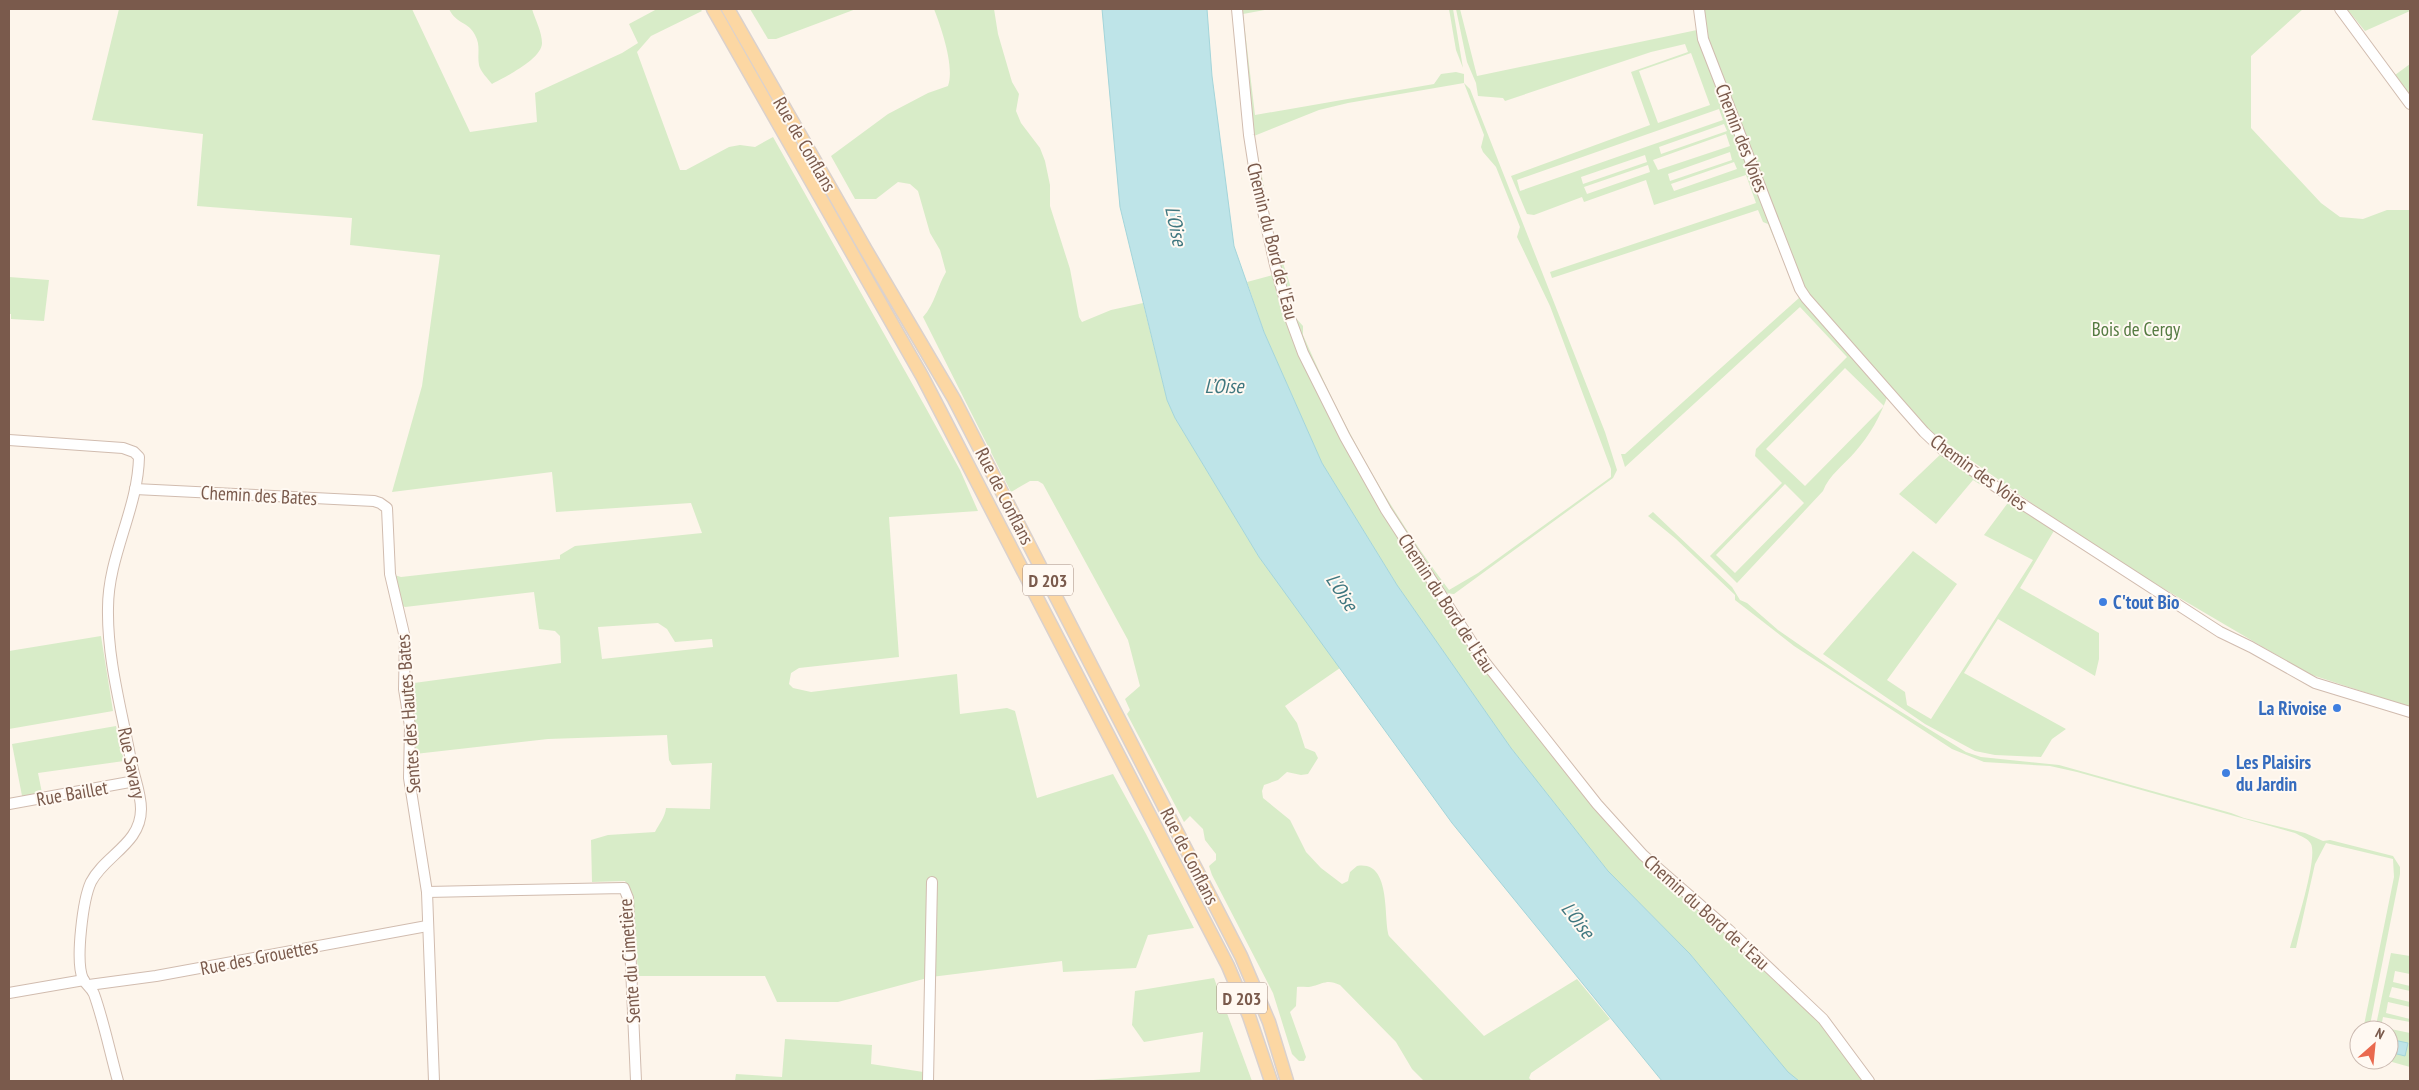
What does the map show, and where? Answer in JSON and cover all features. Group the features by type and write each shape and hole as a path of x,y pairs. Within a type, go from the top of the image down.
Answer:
{"main road":[{"name":"Rue de Conflans","path":"713,9 922,376 1039,600 1228,966 1250,1016 1270,1081"},
{"name":"Rue de Conflans","path":"728,9 866,250 938,371 1006,498 1241,956 1269,1022 1287,1081"}],"street":[{"name":"Chemin du Bord de l'Eau","path":"1236,9 1249,135 1255,171 1275,265 1289,315 1303,353 1345,437 1386,510 1484,661 1597,804 1642,855 1729,930 1823,1019 1869,1081"},
{"name":"Chemin des Voies","path":"1699,9 1703,39 1800,289 1924,432 1942,449 1999,489 2220,632 2315,683 2410,712"},
{"path":"2340,9 2410,104"},
{"name":"Rue Savary","path":"9,440 123,448 137,454 139,460 135,489 108,585 108,610 111,660 142,811 134,832 124,849 91,882 86,896 81,946 87,983 118,1081"},
{"name":"Chemin des Bates","path":"135,489 374,501 383,504"},
{"name":"Sentes des Hautes Bates","path":"383,504 387,511 391,580 405,638 404,689 410,726 409,778 427,892 434,1081"},
{"name":"Rue Baillet","path":"9,804 135,781"},
{"path":"928,1081 932,882"},
{"name":"Sente du Cimetière","path":"427,892 624,888 628,898 636,1081"},
{"name":"Rue des Grouettes","path":"9,993 156,976 427,926"}],"green space":[{"path":"119,9 412,9 470,132 537,122 535,93 622,53 638,43 629,24 657,9 700,9 702,11 651,36 637,52 680,170 686,170 729,147 740,145 755,147 773,137 960,470 978,511 889,517 899,657 799,668 791,673 789,684 793,688 811,692 957,674 960,714 1007,708 1015,711 1037,798 1113,774 1194,928 1148,935 1136,968 1063,972 1062,961 931,977 838,1002 777,1002 765,976 638,976 633,895 625,881 592,882 591,840 608,835 655,832 666,808 710,809 712,763 672,765 669,760 667,735 548,739 415,754 416,736 411,682 561,663 560,636 555,631 539,629 534,592 405,607 401,605 394,575 401,577 560,559 560,555 575,546 702,533 691,503 556,512 552,472 392,492 422,386 440,255 350,245 352,218 197,206 203,134 92,120","holes":["658,623 667,629 675,642 712,639 713,647 602,659 598,627"]},
{"path":"449,9 532,9 541,34 542,43 540,49 522,67 492,84 480,67 478,43 475,35 469,27 455,18"},
{"path":"750,9 856,9 776,39 768,39"},
{"path":"934,9 994,9 998,34 1012,82 1019,94 1016,111 1021,123 1040,148 1045,161 1050,185 1050,206 1070,269 1079,317 1082,322 1111,310 1143,303 1167,400 1175,418 1259,557 1340,668 1285,706 1297,723 1305,748 1315,752 1318,758 1308,774 1301,775 1287,772 1278,780 1264,785 1262,791 1263,798 1290,820 1306,852 1321,868 1342,884 1348,881 1350,872 1357,866 1368,867 1376,872 1384,892 1389,936 1484,1036 1577,979 1610,1019 1531,1073 1529,1078 1532,1081 1424,1081 1412,1069 1396,1042 1340,985 1332,982 1309,987 1297,987 1296,1006 1290,1012 1306,1057 1304,1061 1299,1061 1292,1054 1273,993 1212,875 1209,866 1216,860 1216,854 1205,840 1203,829 1190,816 1184,822 1127,714 1130,710 1125,699 1140,686 1128,640 1043,484 1038,481 1030,481 1011,492 923,317 930,307 946,272 940,250 930,233 918,191 910,184 898,182 876,199 855,199 831,156 888,114 928,93 948,86 950,68 943,36"},
{"path":"1240,9 1270,9 1243,14 1255,115 1434,84 1441,74 1456,72 1464,74 1464,83 1470,89 1605,432 1617,470 1613,478 1454,594 1444,593 1352,447 1294,323 1255,161","holes":["1464,83 1484,135 1481,147 1496,167 1520,227 1517,237 1550,306 1611,469 1611,477 1478,573 1449,590 1407,530 1368,467 1318,369 1303,335 1303,326 1295,317 1289,299 1294,297 1273,232 1254,136 1319,110 1348,103"]},
{"path":"1449,9 1453,9 1463,68 1456,50"},
{"name":"Bois de Cergy","path":"1456,9 1460,9 1477,76 1697,30 1698,9 2303,9 2251,56 2251,128 2321,203 2340,217 2363,219 2387,210 2410,210 2410,707 2309,674 2098,550 1931,432 1800,295 1888,395 1884,406 1845,368 1766,449 1805,486 1883,407 1865,439 1833,475 1823,491 1737,583 1710,556 1782,483 1755,456 1756,449 1847,357 1800,307 1625,467 1621,454 1625,454 1799,298 1768,224 1763,222 1758,210 1552,278 1550,272 1756,203 1746,175 1654,205 1646,180 1584,202 1582,197 1534,215 1527,214 1511,176 1650,125 1631,72 1688,52 1685,44 1651,52 1505,101 1503,98 1478,96 1476,83 1467,62","holes":["1691,53 1710,105 1658,123 1639,71","1719,109 1723,120 1520,191 1517,180","1724,124 1727,131 1661,154 1659,147","1726,134 1730,146 1658,170 1653,160","1730,152 1732,160 1670,181 1668,174","1645,155 1647,162 1583,184 1581,177","1734,162 1737,169 1674,191 1671,184","1648,165 1650,172 1587,194 1584,187","1785,484 1804,503 1735,573 1716,555"]},
{"path":"2347,9 2410,9 2410,11 2365,31"},
{"path":"2410,64 2410,97 2395,75"},
{"path":"1273,275 1299,349 1439,601 1480,665 1499,684 1594,804 1821,1020 1867,1081 1799,1081 1788,1073 1690,954 1608,871 1511,748 1397,585 1322,463 1264,332 1247,282"},
{"path":"9,277 49,280 44,321 11,319 11,314 9,314"},
{"path":"1943,452 1980,479 1981,485 1973,480 1936,524 1899,494"},
{"path":"2010,500 2055,529 2020,588 2099,633 2099,659 2095,676 1998,619 1964,673 2066,729 2052,739 2041,757 1995,755 1975,751 1925,724 1823,654 1913,551 1957,584 1887,680 1905,692 1907,705 1931,719 2033,560 1984,535"},
{"path":"1653,512 1732,587 1740,600 1747,603 1778,630 1856,684 1966,752 1981,757 2059,765 2244,818 2305,833 2323,841 2330,840 2393,856 2400,867 2400,874 2371,1020 2365,1020 2394,877 2393,859 2326,843 2315,864 2296,948 2290,948 2309,878 2312,852 2311,844 2306,839 2295,833 2077,772 2050,766 1984,762 1952,749 1794,646 1735,600 1735,595 1676,539 1648,516"},
{"path":"101,636 113,711 9,729 9,651"},
{"path":"116,726 124,761 38,773 43,798 23,801 12,744"},
{"path":"2391,953 2410,956 2410,974 2395,971 2393,982 2410,986 2410,991 2392,987 2389,997 2410,1002 2410,1007 2388,1002 2386,1013 2410,1019 2410,1022 2383,1017 2382,1020 2377,1020"},
{"path":"1214,978 1252,1081 1080,1081 1200,1072 1203,1032 1144,1042 1132,1025 1135,991"},
{"path":"2399,1031 2410,1033 2410,1067 2399,1064"},
{"path":"785,1039 872,1045 871,1064 930,1073 928,1081 735,1081 736,1074 782,1077"}],"water":[{"name":"L’Oise","path":"1102,9 1207,9 1212,76 1234,246 1264,332 1322,463 1397,585 1511,748 1608,871 1690,954 1788,1072 1799,1081 1662,1081 1452,823 1259,557 1175,418 1167,400 1120,207"},
{"path":"2399,1041 2408,1043 2405,1056 2399,1054"}],"place":[{"name":"C'tout Bio","path":"2103,602"},
{"name":"La Rivoise","path":"2337,708"},
{"name":"Les Plaisirs du Jardin","path":"2226,773"}],"water label":[{"name":"L'Oise","path":"1176,226"},
{"name":"L'Oise","path":"1342,592"},
{"name":"L'Oise","path":"1578,920"}]}
